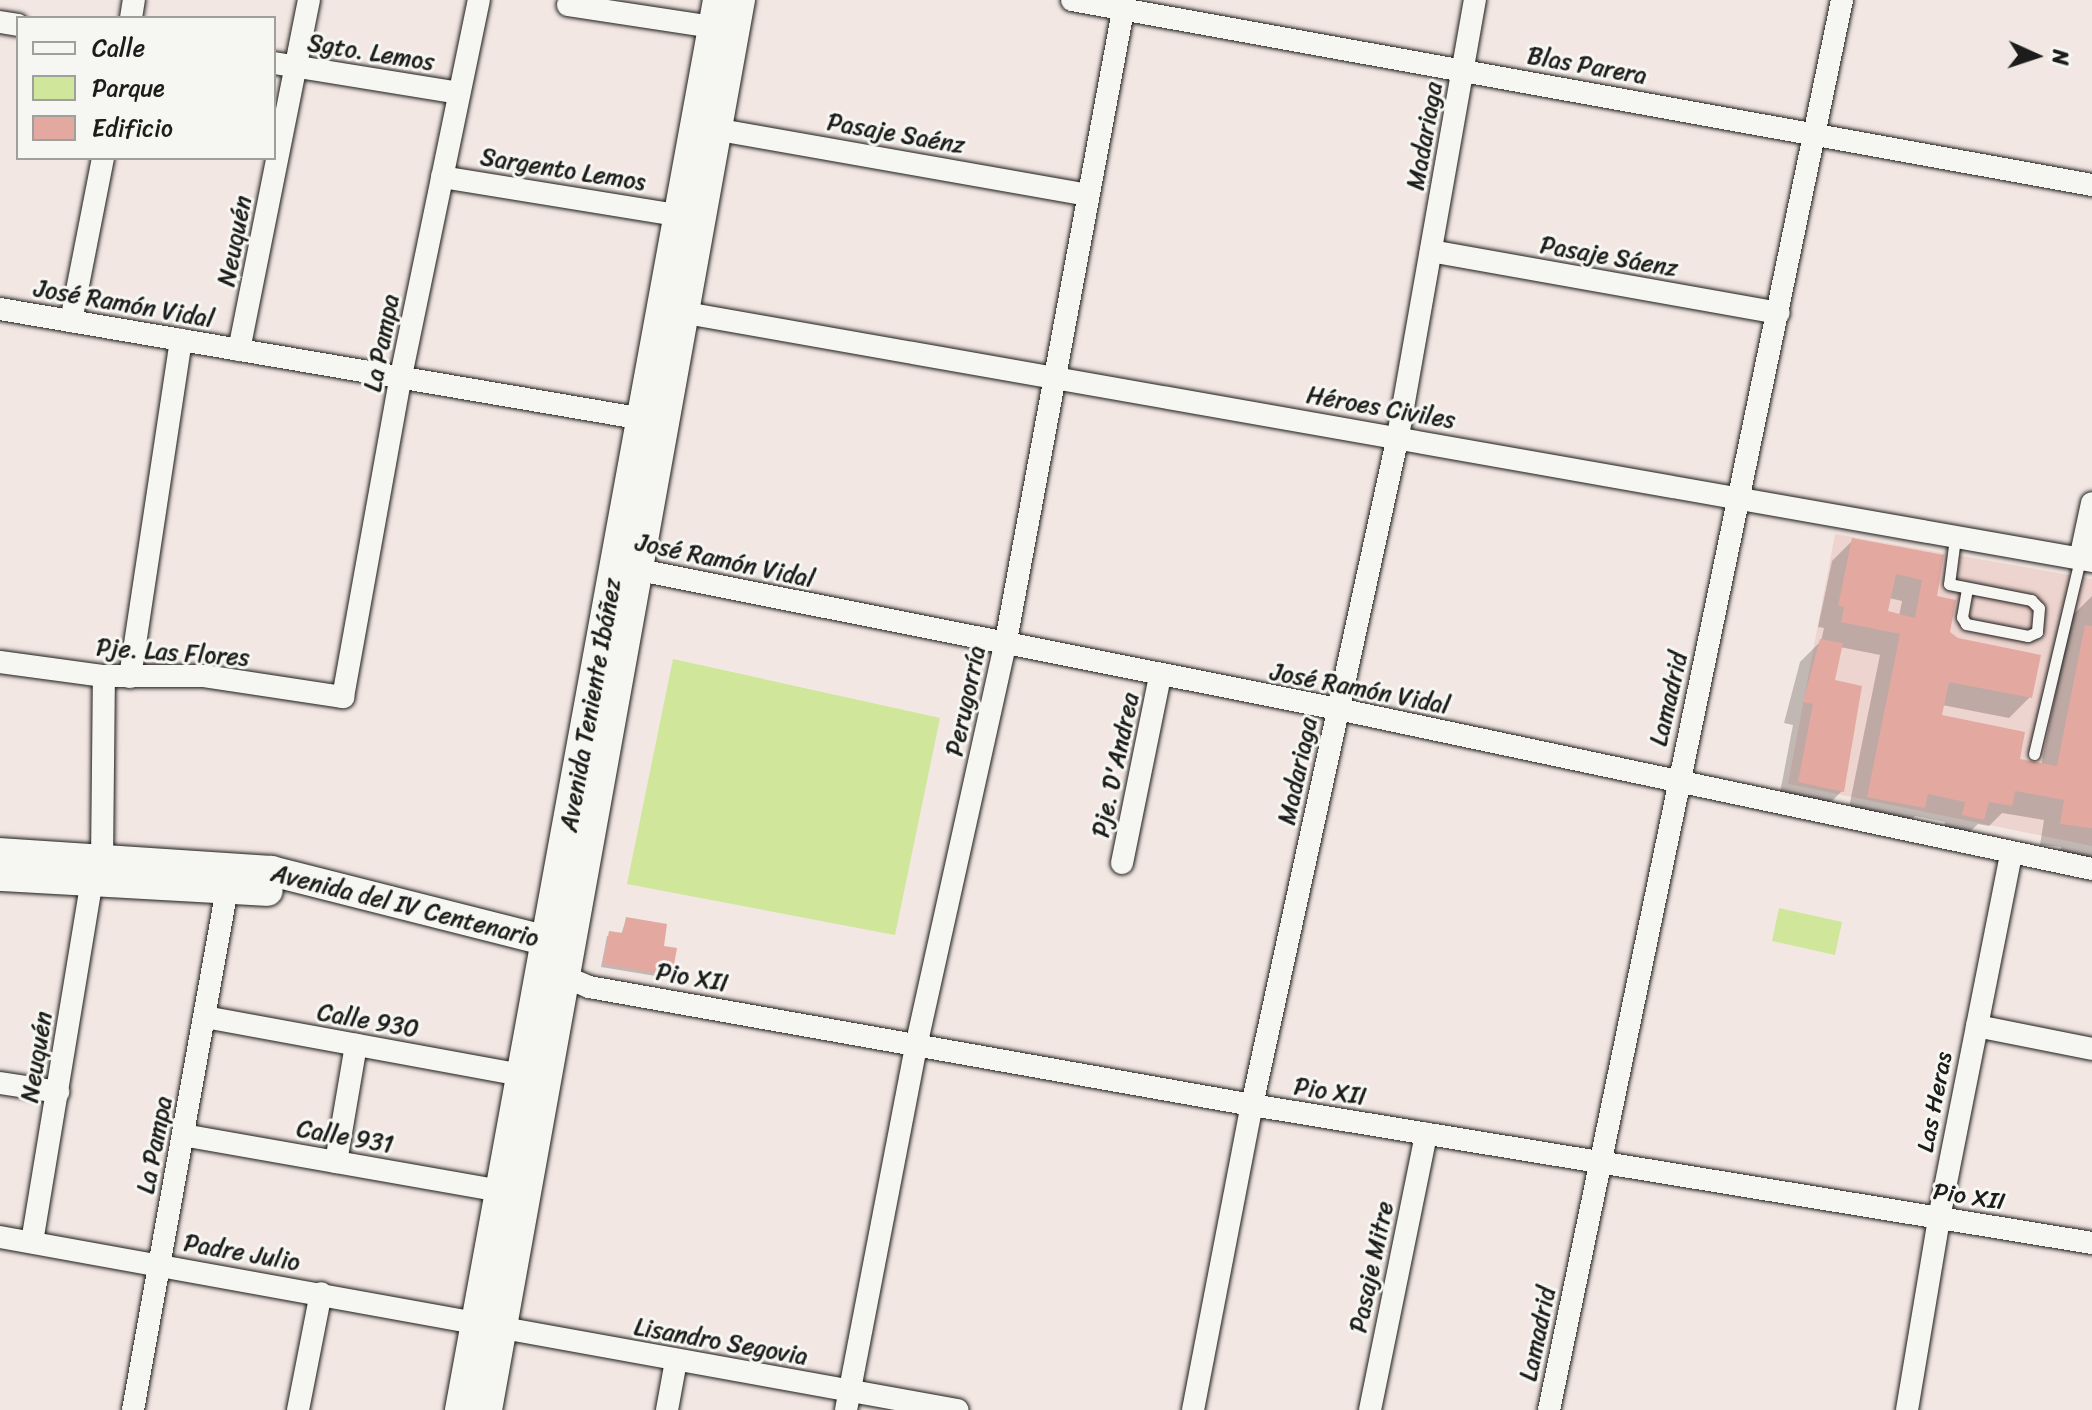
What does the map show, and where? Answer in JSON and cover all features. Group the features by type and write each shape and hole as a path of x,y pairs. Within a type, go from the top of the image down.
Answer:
{"main road":[{"name":"Avenida Teniente Ibáñez","path":"671,310 677,215 706,128 740,0"},
{"name":"Avenida Teniente Ibáñez","path":"460,1410 488,1324 628,568 671,310 706,128 715,13"},
{"name":"Avenida del IV Centenario","path":"0,853 97,870 300,897 556,956"},
{"name":"Avenida del IV Centenario","path":"0,876 97,870 271,871 556,956"},
{"name":"Avenida Teniente Ibáñez","path":"487,1410 488,1324 499,1191 521,1075 556,956"}],"street":[{"name":"Neuquén","path":"276,121 285,65 309,0"},
{"name":"La Pampa","path":"343,697 401,376 479,0"},
{"name":"Blas Parera","path":"1072,0 1124,5 1463,71 1814,132 2092,185"},
{"name":"Madariaga","path":"1193,1410 1252,1105 1398,436 1475,0"},
{"name":"Lamadrid","path":"1549,1410 1677,781 1779,313 1842,0"},
{"path":"568,5 715,13"},
{"name":"Perugorría","path":"847,1401 917,1042 1005,646 1124,5"},
{"name":"Sgto. Lemos","path":"285,65 459,93"},
{"name":"Pasaje Saénz","path":"706,128 1088,195"},
{"path":"71,321 103,160"},
{"name":"Neuquén","path":"239,350 270,160"},
{"name":"Sargento Lemos","path":"442,177 677,215"},
{"name":"Pasaje Sáenz","path":"1431,251 1779,313"},
{"name":"José Ramón Vidal","path":"0,309 653,420"},
{"name":"Héroes Civiles","path":"671,310 1055,379 1398,436 1739,502 2086,560"},
{"path":"130,677 181,340"},
{"path":"2086,560 2092,503"},
{"name":"José Ramón Vidal","path":"628,568 1160,677 1338,709 2092,869"},
{"name":"Pje. Las Flores","path":"0,662 104,676 204,676 343,697"},
{"name":"Neuquén","path":"32,1242 97,870 104,676"},
{"name":"Pje. D'Andrea","path":"1122,863 1160,677"},
{"name":"Las Heras","path":"1907,1410 1939,1218 2011,853"},
{"name":"La Pampa","path":"133,1410 227,889"},
{"name":"Pio XII","path":"556,956 589,987 917,1042 1252,1105 2092,1243"},
{"name":"Calle 930","path":"205,1017 521,1075"},
{"path":"1977,1026 2092,1049"},
{"path":"336,1162 356,1045"},
{"path":"0,1083 58,1092"},
{"name":"Pasaje Mitre","path":"1370,1410 1426,1134"},
{"name":"Calle 931","path":"183,1135 499,1191"},
{"name":"Padre Julio","path":"1,1242 32,1242 488,1324"},
{"path":"298,1410 321,1293"},
{"name":"Lisandro Segovia","path":"488,1324 676,1361 847,1401 957,1410"},
{"path":"667,1410 676,1361"}],"lane":[{"path":"1955,538 1947,579 1967,590 2031,600 2039,608 2037,632 2028,636 1966,624 1962,617 1967,590"},
{"path":"2034,754 2062,626 2086,560"},
{"path":"2040,622 2062,626"}],"shaded area":[{"path":"1835,534 2092,579 2092,846 1788,784"}],"green space":[{"path":"673,659 940,718 895,935 627,884"},
{"path":"1779,908 1842,922 1835,955 1772,941"}],"building":[{"path":"1852,538 1944,555 1937,596 1956,600 1950,632 1958,638 2041,655 2032,698 1949,682 1942,715 2025,732 2020,759 2057,766 2085,625 2092,626 2092,828 2060,824 2064,800 2015,791 2012,806 1989,802 1984,820 1962,815 1965,802 1928,794 1925,808 1867,797 1900,634 1841,622 1844,607 1838,606","holes":["1896,574 1922,580 1915,618 1888,611"]},
{"path":"1820,639 1843,643 1835,680 1862,686 1844,792 1798,782 1813,704 1803,702"},
{"path":"626,917 667,924 664,946 677,948 672,976 603,964 609,931 623,933"}]}
